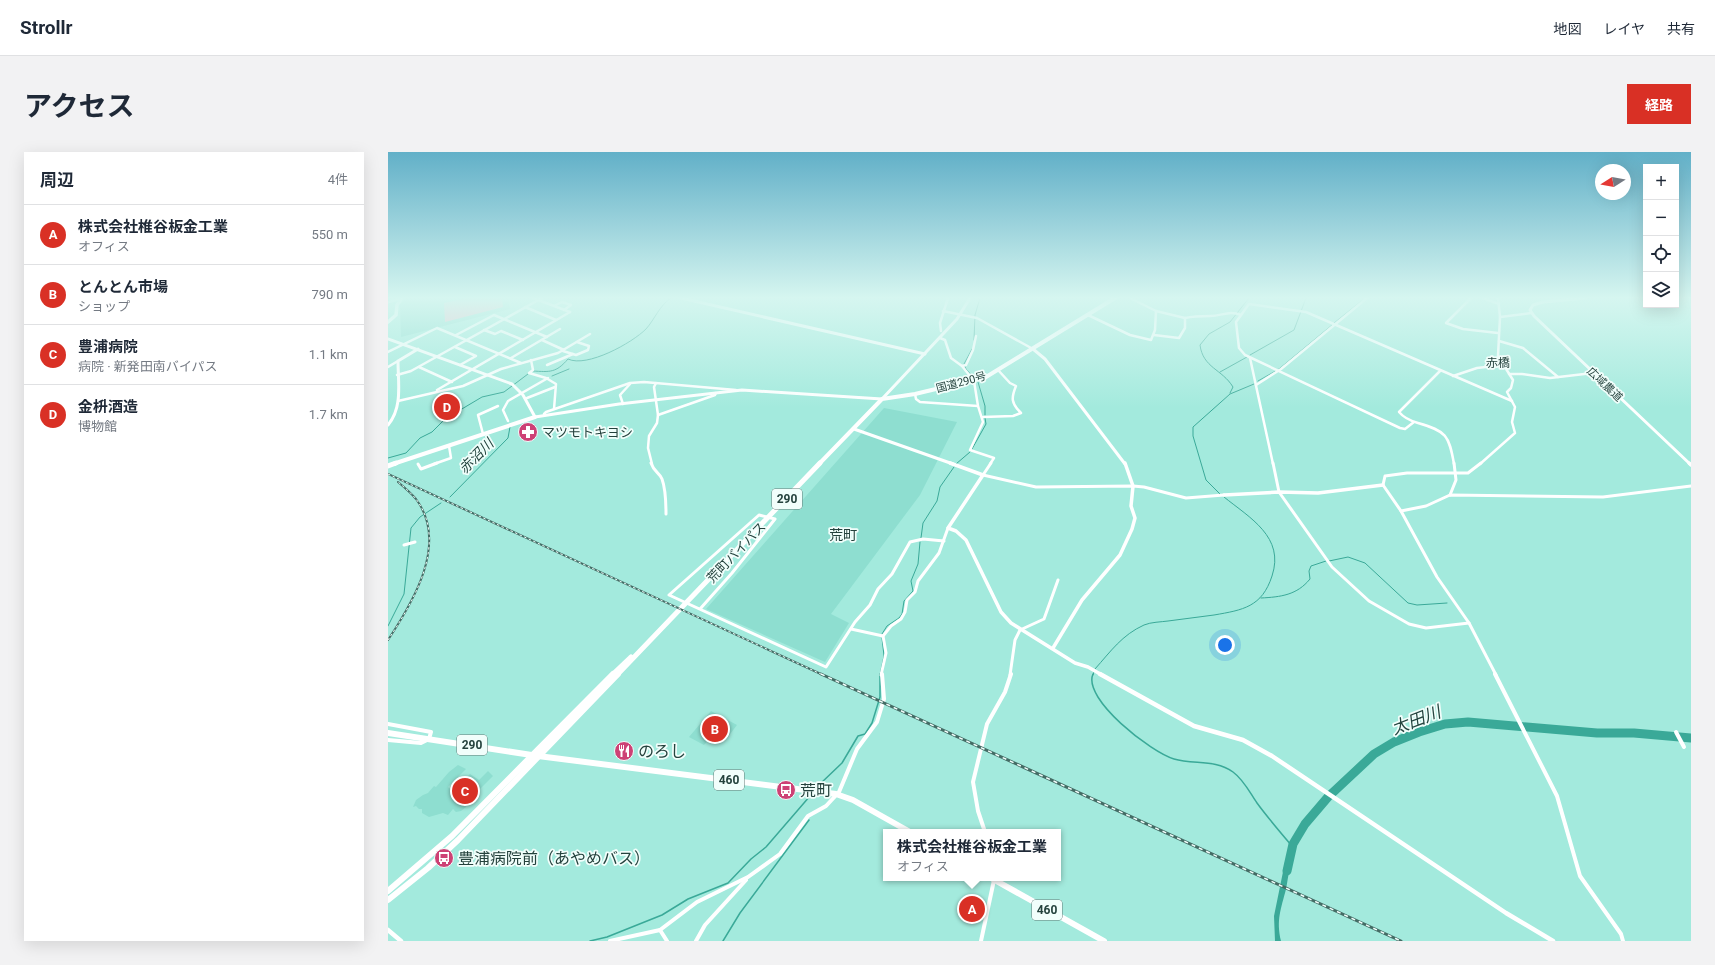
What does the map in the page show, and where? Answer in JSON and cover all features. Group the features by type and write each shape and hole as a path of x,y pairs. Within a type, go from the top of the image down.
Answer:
{"highway":[{"name":"国道290号","path":"882,399 915,394 986,377 1056,335"},
{"name":"荒町バイパス","path":"535,756 691,599 882,399"},
{"path":"388,466 534,417"},
{"name":"290","path":"388,733 535,756"},
{"path":"388,891 441,848 535,756"},
{"path":"388,900 444,854 535,756"},
{"name":"460","path":"535,756 836,794 853,800 905,829"},
{"name":"460","path":"997,881 1104,941"}],"street":[{"path":"388,352 420,335"},
{"path":"456,335 521,363"},
{"path":"397,375 419,367 476,335"},
{"path":"510,335 523,340"},
{"path":"434,392 532,335"},
{"path":"543,335 547,337"},
{"path":"511,358 551,335"},
{"path":"398,400 463,386 487,375 564,350 589,335"},
{"path":"842,335 925,354"},
{"path":"544,414 554,409 630,383 656,383 882,399 943,335"},
{"path":"1007,335 1033,349 1045,359 1126,465 1132,486 1131,506 1134,518 1132,529 1120,555 1082,600 1053,648"},
{"path":"1130,335 1151,340 1154,335 1179,338 1181,335"},
{"path":"1237,335 1238,348 1250,358 1279,370 1400,428 1405,429 1414,422"},
{"path":"1256,385 1279,370 1323,335"},
{"path":"1358,335 1512,401"},
{"path":"1498,335 1498,356 1514,380 1511,388 1507,392 1515,407 1512,422 1515,433 1472,471 1462,474 1436,472 1385,476 1383,485 1401,511 1437,577 1469,623 1557,796 1580,876 1621,934 1623,941"},
{"name":"広域農道","path":"1554,335 1691,465"},
{"path":"962,366 966,365 973,350 976,336"},
{"path":"610,941 660,930 697,902 748,877 780,854 808,816 826,806 836,794 840,792 857,749 877,722 883,702 881,676 886,653 884,636 890,626 901,619 905,612 906,600 915,592 918,581 939,553 948,528 994,458 970,450 983,422 983,417 978,406 974,381 962,366 953,360 945,340 940,338"},
{"path":"388,339 514,385 527,398 534,417 544,414 740,390"},
{"path":"542,340 576,355 589,348 589,346 577,342"},
{"path":"1499,341 1523,348 1558,377"},
{"path":"455,347 476,356 460,365"},
{"path":"388,367 418,349"},
{"path":"547,365 559,362 573,354"},
{"path":"1250,358 1279,492 1332,567 1369,601 1409,624 1426,628 1469,623"},
{"path":"531,360 533,370 530,373 548,378 556,384 554,409"},
{"path":"388,425 396,416 398,400 398,361"},
{"path":"1453,376 1484,366 1503,365"},
{"path":"419,367 452,382"},
{"path":"983,417 1013,416 1020,413 1015,407 1012,396 1016,386 1010,383 998,370"},
{"path":"1401,511 1426,507 1440,501 1450,495 1454,488 1456,477 1447,440 1443,432 1414,422 1400,415 1399,412 1440,370"},
{"path":"1509,374 1522,374 1550,378 1593,373"},
{"path":"508,421 503,410 508,401 548,378"},
{"path":"623,404 620,395 630,383"},
{"path":"656,383 654,387 658,415 657,423 649,436 648,448 653,470 661,477 665,490 666,514"},
{"path":"527,398 555,386"},
{"path":"658,415 715,396 716,393"},
{"path":"915,394 916,399 920,402 978,406"},
{"path":"483,434 478,415 498,406"},
{"path":"854,429 982,475 1036,487 1132,486 1150,488 1186,498 1279,492 1318,493 1383,485"},
{"path":"418,464 420,469 451,458 449,446"},
{"path":"1450,495 1603,498 1691,486"},
{"path":"700,609 732,573 775,519 759,515 669,595 826,667 851,629 870,605 878,588 892,574 910,542 923,539 944,541"},
{"path":"948,528 956,531 966,540 1001,612 1010,623 1020,630 1053,648 1075,663 1088,667 1194,726 1249,742 1506,913 1553,941"},
{"path":"404,545 415,542"},
{"path":"984,829 975,796 973,782 976,764 987,724 1005,692 1010,678 1015,640 1020,630 1044,619 1058,580"},
{"path":"851,629 884,636"},
{"path":"388,724 431,732 429,739 421,744 388,740"},
{"path":"1676,732 1684,747"},
{"path":"696,941 705,925 748,877"},
{"path":"981,941 993,881"},
{"path":"388,930 401,941"},
{"path":"660,930 667,941"}],"shaded area":[{"path":"884,408 957,422 920,495 831,614 849,623 825,662 706,609"},
{"path":"711,711 737,725 727,738 715,733 704,745 689,737"},
{"path":"458,765 466,769 448,787 453,791 470,774 479,780 488,771 493,776 467,802 466,807 461,811 456,812 453,809 448,815 443,813 429,817 422,813 422,809 419,809 416,806 413,807 416,800 428,793 434,786 436,787 449,772"},
{"path":"1285,862 1292,864 1279,921 1281,941 1275,941 1274,916"}],"waterway":[{"path":"533,371 552,371 560,367 568,359 576,361 586,360 609,353 639,335"},
{"path":"974,335 974,340"},
{"path":"1208,335 1200,345 1202,353 1209,364 1229,381 1233,387 1230,393"},
{"path":"1250,355 1286,335"},
{"path":"1258,381 1279,369 1320,335"},
{"path":"972,349 964,364 966,369 975,379"},
{"path":"1220,372 1247,357"},
{"name":"赤沼川","path":"552,376 569,369"},
{"path":"388,458 406,453 420,438 432,432 445,419 482,397 504,392 528,374"},
{"path":"978,382 985,406 985,415"},
{"path":"1220,494 1206,480 1193,436 1193,427 1230,394 1254,384"},
{"path":"972,449 986,424 985,418"},
{"name":"赤沼川","path":"450,497 508,438 510,427"},
{"path":"956,464 970,452"},
{"path":"921,538 923,523 937,501 940,487 954,467"},
{"path":"1095,669 1123,639 1144,625 1214,615 1242,609 1257,601 1263,594 1272,576 1275,562 1274,550 1263,530 1224,497"},
{"name":"赤沼川","path":"388,626 404,594 411,528 420,517 441,503"},
{"path":"882,634 887,626 899,618 902,614 904,601 913,591 911,581 918,564 920,542"},
{"path":"1329,561 1348,557 1365,563 1408,603 1417,605 1447,603"},
{"path":"1261,598 1282,596 1300,589 1310,579 1309,571 1311,566 1326,561"},
{"path":"880,675 884,656 882,638"},
{"path":"1093,674 1092,685 1098,697 1121,724 1164,755 1182,761 1219,765 1233,772 1244,783 1261,809 1292,846"},
{"path":"820,784 842,763 858,736 865,734 872,723 880,697 880,675"},
{"name":"太田川","path":"1287,871 1293,844 1305,824 1328,797 1374,754 1394,742 1419,732 1445,724 1468,722 1597,733 1634,733 1691,738"},
{"path":"590,941 607,937 662,915 688,899 728,883 751,859 766,847 810,796"},
{"path":"723,941 740,913 809,820"}],"railway":[{"path":"388,474 823,675"},
{"path":"388,640 408,608 417,590 424,572 428,553 429,534 425,516 416,499 398,482"},
{"path":"821,674 1401,941"}],"place":[{"name":"金枡酒造","path":"447,407"},
{"name":"マツモトキヨシ","path":"528,432"},
{"name":"とんとん市場","path":"715,729"},
{"name":"のろし","path":"624,751"},
{"name":"荒町","path":"786,790"},
{"name":"豊浦病院","path":"465,791"},
{"name":"豊浦病院前（あやめバス）","path":"444,858"},
{"name":"株式会社椎谷板金工業","path":"972,909"}],"district":[{"name":"赤橋","path":"1498,363"},
{"name":"荒町","path":"843,535"}]}
